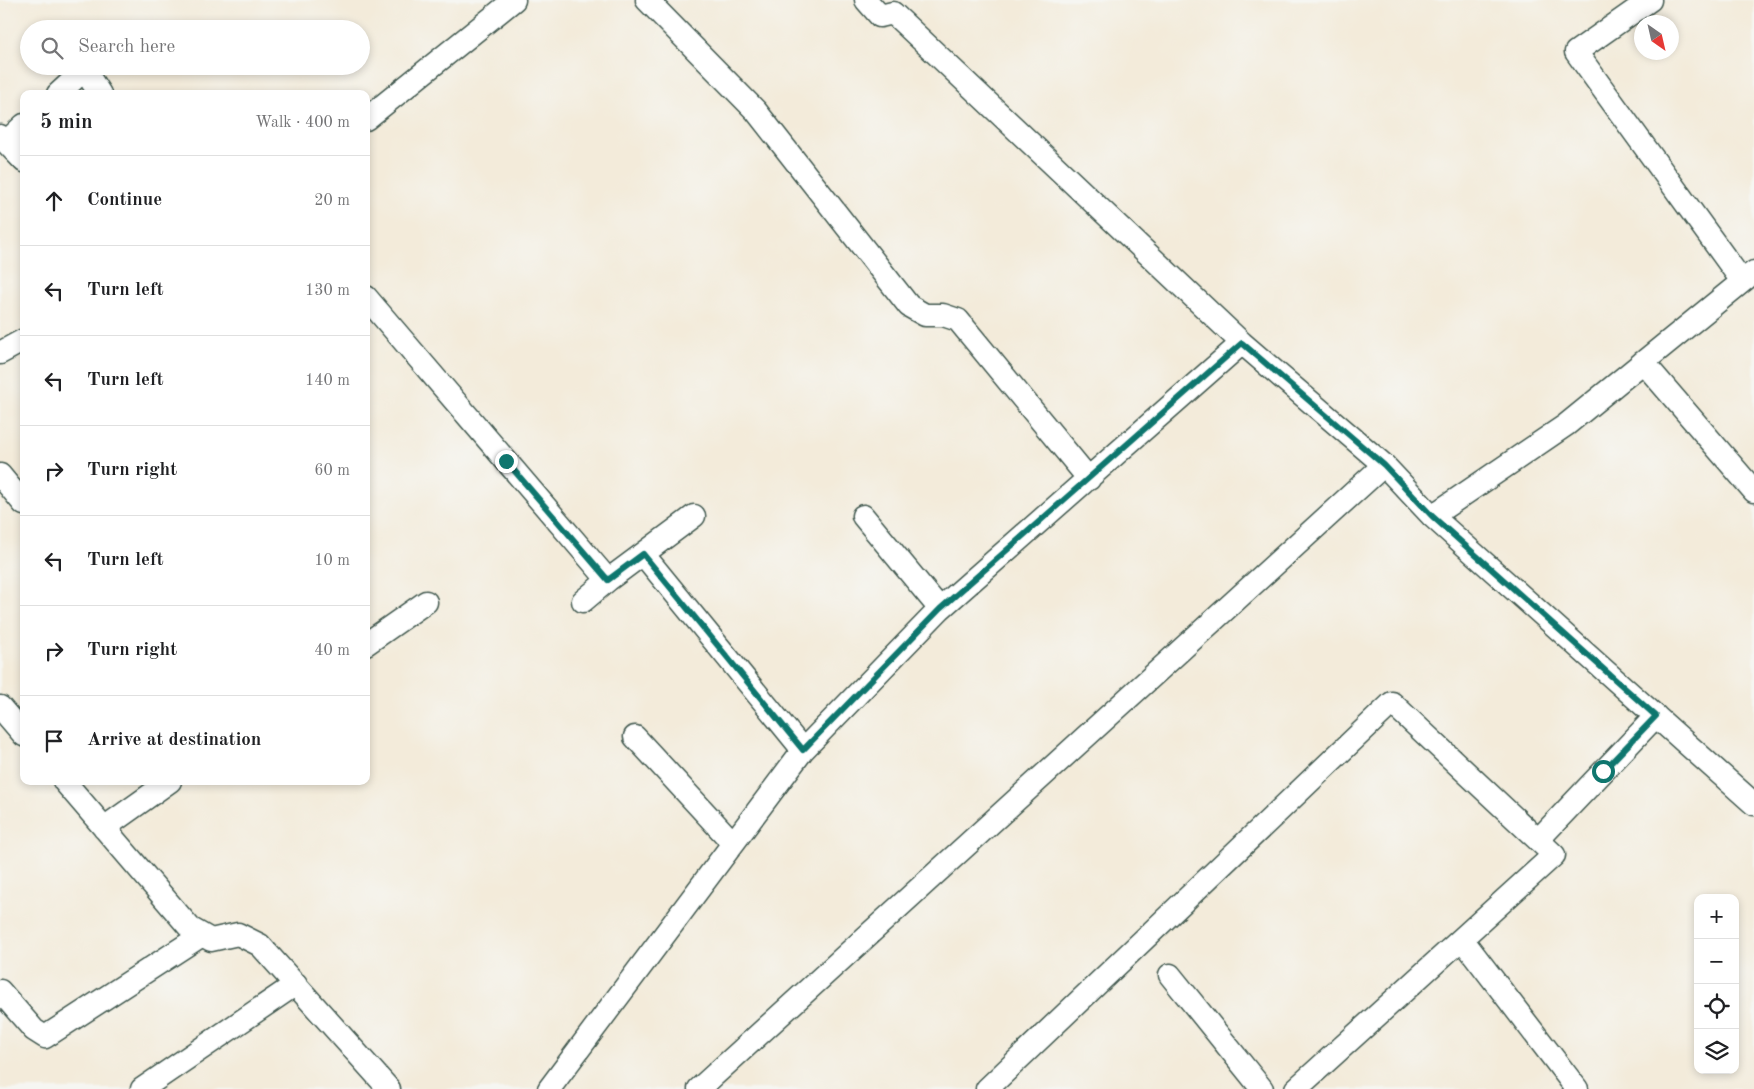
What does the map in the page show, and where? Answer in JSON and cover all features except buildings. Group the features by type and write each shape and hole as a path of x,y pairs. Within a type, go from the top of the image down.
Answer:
{"street":[{"path":"370,115 514,0"},
{"path":"646,0 756,111 909,306 925,315 943,315 958,320 1089,479"},
{"path":"1432,516 1566,425 1748,276 1576,52 1650,0"},
{"path":"880,5 892,13 1242,343 1384,465 1432,516 1754,804"},
{"path":"62,90 76,75"},
{"path":"88,75 97,90"},
{"path":"20,128 3,139 20,157"},
{"path":"370,302 608,580"},
{"path":"549,1089 803,750 940,609 1242,343"},
{"path":"1643,362 1754,491"},
{"path":"699,1089 1384,465"},
{"path":"0,475 20,499"},
{"path":"583,601 694,516"},
{"path":"863,516 940,609"},
{"path":"643,554 803,750"},
{"path":"370,641 426,602"},
{"path":"987,1089 1392,703 1554,855 1296,1089"},
{"path":"0,707 20,730"},
{"path":"1538,840 1656,716"},
{"path":"634,738 733,843"},
{"path":"67,785 190,928 211,940 238,934 260,945 389,1089"},
{"path":"104,828 164,785"},
{"path":"0,990 34,1030 45,1037 202,934"},
{"path":"1462,939 1577,1089"},
{"path":"1170,976 1262,1089"},
{"path":"142,1089 296,984"}],"route":[{"path":"506,461 608,580 643,554 803,750 940,609 1242,343 1384,465 1432,516 1656,716 1603,771"}]}
